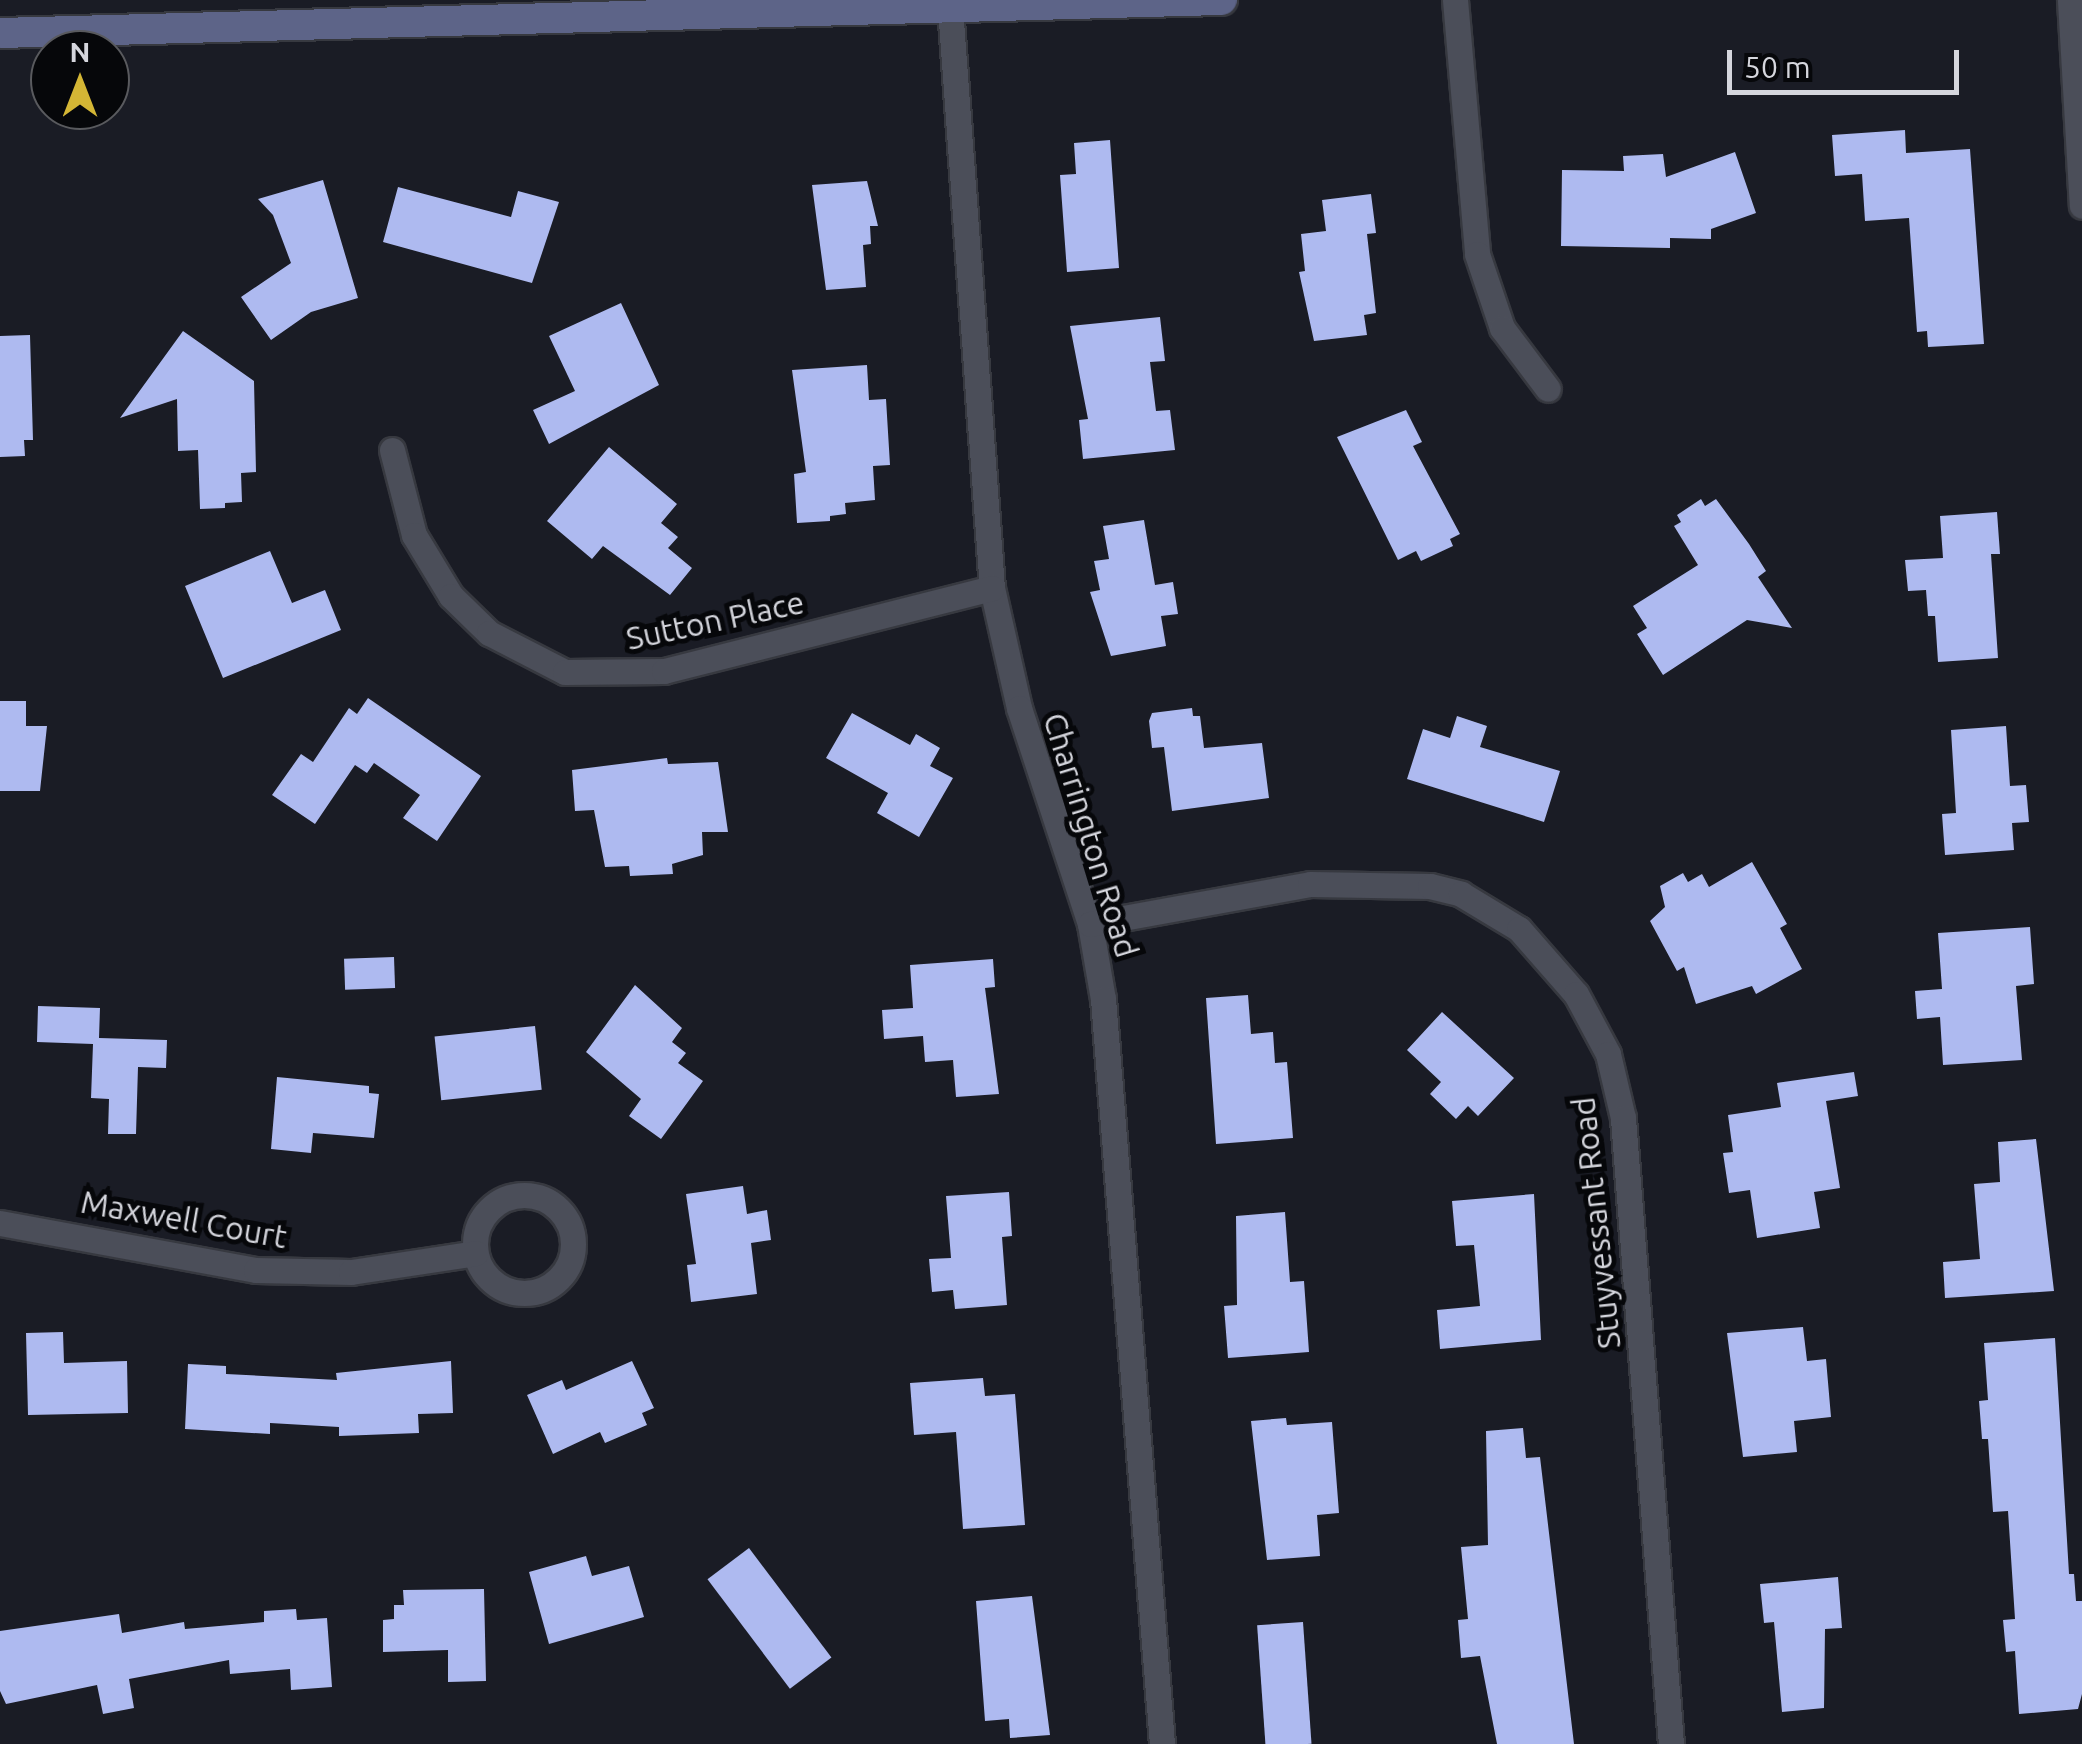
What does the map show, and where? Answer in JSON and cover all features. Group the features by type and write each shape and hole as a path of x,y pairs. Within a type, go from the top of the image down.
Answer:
{"street":[{"path":"0,33 784,5 950,7 1222,0"},
{"path":"1455,0 1480,267 1502,328 1548,389"},
{"path":"2070,0 2082,206"},
{"name":"Charrington Road","path":"950,7 992,588 1019,708 1090,924 1103,1000 1162,1744"},
{"name":"Sutton Place","path":"392,450 414,535 451,596 489,633 565,672 664,670 992,588"},
{"name":"Stuyvessant Road","path":"1090,924 1310,884 1359,880 1430,886 1462,894 1519,929 1576,994 1608,1054 1623,1118 1671,1744"},
{"name":"Maxwell Court","path":"0,1223 256,1270 351,1272 476,1252"}],"building":[{"path":"1905,130 1906,153 1970,149 1984,344 1928,347 1927,331 1917,332 1909,218 1865,221 1862,174 1835,176 1832,135"},
{"path":"1110,140 1119,268 1067,272 1060,175 1076,174 1074,143"},
{"path":"1735,152 1756,213 1711,229 1711,239 1670,238 1670,248 1561,246 1562,170 1624,171 1623,156 1663,154 1666,177"},
{"path":"323,180 358,298 311,312 271,340 241,297 291,263 273,215 258,199"},
{"path":"867,181 878,226 870,226 871,244 863,245 866,287 826,290 812,185"},
{"path":"398,187 511,217 518,191 559,202 532,283 383,242"},
{"path":"1371,194 1376,233 1367,234 1376,313 1364,315 1367,335 1314,341 1299,272 1305,271 1301,234 1326,231 1322,200"},
{"path":"621,303 659,385 549,444 533,410 575,391 549,336"},
{"path":"1160,317 1165,361 1150,362 1156,411 1170,410 1175,450 1083,459 1079,420 1088,419 1070,326"},
{"path":"183,331 254,381 256,472 241,473 242,502 225,503 225,508 200,509 198,450 178,451 177,399 120,418"},
{"path":"30,335 33,440 24,440 25,456 0,457 0,336"},
{"path":"867,365 869,400 886,399 890,465 873,466 875,500 845,503 846,514 830,516 830,521 797,523 794,474 806,472 792,370"},
{"path":"1406,410 1422,442 1413,446 1460,534 1450,539 1453,546 1421,561 1416,551 1398,560 1337,437"},
{"path":"609,447 677,504 661,523 678,537 668,548 692,568 670,595 603,546 592,559 547,521"},
{"path":"1701,499 1705,506 1716,499 1749,544 1766,571 1758,577 1792,628 1747,620 1663,675 1637,634 1647,628 1633,606 1698,565 1674,526 1681,522 1677,515"},
{"path":"1997,512 2000,554 1991,554 1998,658 1938,662 1935,616 1928,616 1926,590 1908,591 1905,560 1943,558 1940,516"},
{"path":"1144,520 1155,585 1173,582 1178,614 1161,616 1166,646 1111,656 1090,592 1100,590 1094,561 1109,559 1103,526"},
{"path":"270,551 292,603 325,590 341,630 223,678 185,586"},
{"path":"368,698 481,776 437,841 403,818 420,795 374,763 367,773 355,765 315,824 272,795 301,754 313,762 349,708 357,714"},
{"path":"0,701 26,701 26,726 47,726 40,791 0,791"},
{"path":"1192,708 1193,716 1200,716 1204,748 1262,743 1269,798 1172,811 1164,747 1152,748 1149,721 1152,713"},
{"path":"852,713 910,745 916,734 940,748 930,766 953,778 919,837 877,813 888,793 826,758"},
{"path":"1457,716 1487,726 1480,747 1560,771 1544,822 1407,779 1423,729 1450,738"},
{"path":"2006,726 2010,786 2026,785 2029,822 2012,823 2014,850 1945,855 1942,814 1956,813 1951,730"},
{"path":"667,758 668,764 718,762 728,832 702,832 703,855 672,864 673,874 630,876 629,866 605,867 594,810 575,811 572,770"},
{"path":"1752,862 1787,924 1780,928 1802,969 1756,994 1752,986 1696,1004 1684,967 1677,971 1650,921 1665,907 1660,886 1683,873 1688,882 1702,874 1709,887"},
{"path":"2030,927 2034,984 2016,986 2022,1060 1943,1065 1940,1017 1917,1019 1915,991 1942,989 1938,933"},
{"path":"394,957 395,988 345,990 344,959"},
{"path":"993,959 995,987 985,988 999,1094 956,1097 953,1060 925,1062 923,1036 884,1039 882,1010 913,1008 910,965"},
{"path":"635,985 682,1028 672,1042 686,1053 678,1063 703,1081 661,1139 629,1116 641,1099 586,1052"},
{"path":"1248,995 1251,1034 1273,1032 1275,1063 1287,1062 1293,1138 1216,1144 1206,998"},
{"path":"38,1006 100,1008 99,1038 167,1040 166,1068 138,1067 136,1134 108,1134 109,1099 91,1098 93,1044 37,1042"},
{"path":"1442,1012 1514,1078 1478,1116 1468,1106 1456,1119 1430,1094 1441,1082 1407,1050"},
{"path":"535,1026 542,1090 441,1100 435,1037"},
{"path":"1854,1072 1858,1096 1826,1101 1840,1188 1814,1192 1820,1228 1757,1238 1750,1190 1729,1193 1723,1153 1733,1152 1728,1115 1781,1107 1777,1083"},
{"path":"277,1077 369,1086 369,1093 379,1094 374,1138 313,1133 311,1153 271,1149"},
{"path":"2036,1139 2054,1291 1945,1298 1943,1262 1980,1259 1974,1184 2000,1182 1998,1142"},
{"path":"743,1186 747,1214 767,1210 771,1240 751,1243 757,1294 691,1302 687,1265 696,1264 686,1194"},
{"path":"1009,1192 1012,1236 1002,1237 1007,1305 955,1309 953,1290 932,1292 929,1259 951,1258 946,1196"},
{"path":"1534,1194 1541,1340 1440,1349 1437,1310 1480,1306 1474,1245 1456,1246 1452,1201"},
{"path":"1285,1212 1290,1282 1304,1281 1309,1352 1228,1358 1224,1306 1237,1305 1236,1216"},
{"path":"1803,1327 1807,1361 1826,1359 1831,1417 1794,1421 1797,1452 1743,1457 1727,1333"},
{"path":"63,1332 64,1363 127,1361 128,1413 28,1415 26,1333"},
{"path":"2055,1338 2069,1574 2074,1574 2076,1601 2082,1601 2082,1694 2078,1709 2019,1714 2015,1651 2006,1652 2003,1620 2015,1619 2008,1511 1993,1512 1988,1439 1982,1439 1979,1401 1988,1400 1984,1343"},
{"path":"451,1361 453,1413 418,1414 419,1433 339,1436 339,1427 270,1423 270,1434 185,1429 188,1364 226,1366 226,1374 337,1380 336,1373"},
{"path":"632,1361 654,1408 642,1413 647,1425 605,1443 600,1432 553,1454 527,1395 562,1380 566,1390"},
{"path":"983,1378 985,1396 1015,1394 1025,1525 963,1529 956,1432 914,1435 910,1383"},
{"path":"1286,1418 1287,1425 1332,1422 1339,1513 1317,1515 1320,1556 1267,1560 1251,1421"},
{"path":"1523,1428 1526,1458 1540,1457 1574,1744 1497,1744 1480,1656 1461,1658 1458,1620 1468,1619 1461,1547 1488,1545 1486,1431"},
{"path":"749,1548 831,1657 790,1689 707,1579"},
{"path":"586,1556 592,1576 629,1566 644,1617 549,1644 529,1572"},
{"path":"1838,1577 1842,1628 1825,1629 1824,1708 1782,1712 1774,1622 1764,1623 1760,1584"},
{"path":"484,1589 486,1681 448,1682 448,1650 383,1652 383,1620 394,1619 394,1605 404,1605 403,1590"},
{"path":"1032,1596 1050,1735 1010,1738 1009,1719 985,1721 976,1601"},
{"path":"296,1609 297,1620 327,1618 332,1687 291,1690 290,1669 230,1674 229,1660 129,1679 134,1708 103,1714 97,1685 6,1704 0,1691 0,1631 119,1614 122,1633 184,1622 185,1629 264,1622 264,1611"},
{"path":"1303,1622 1312,1744 1265,1744 1257,1625"}]}
